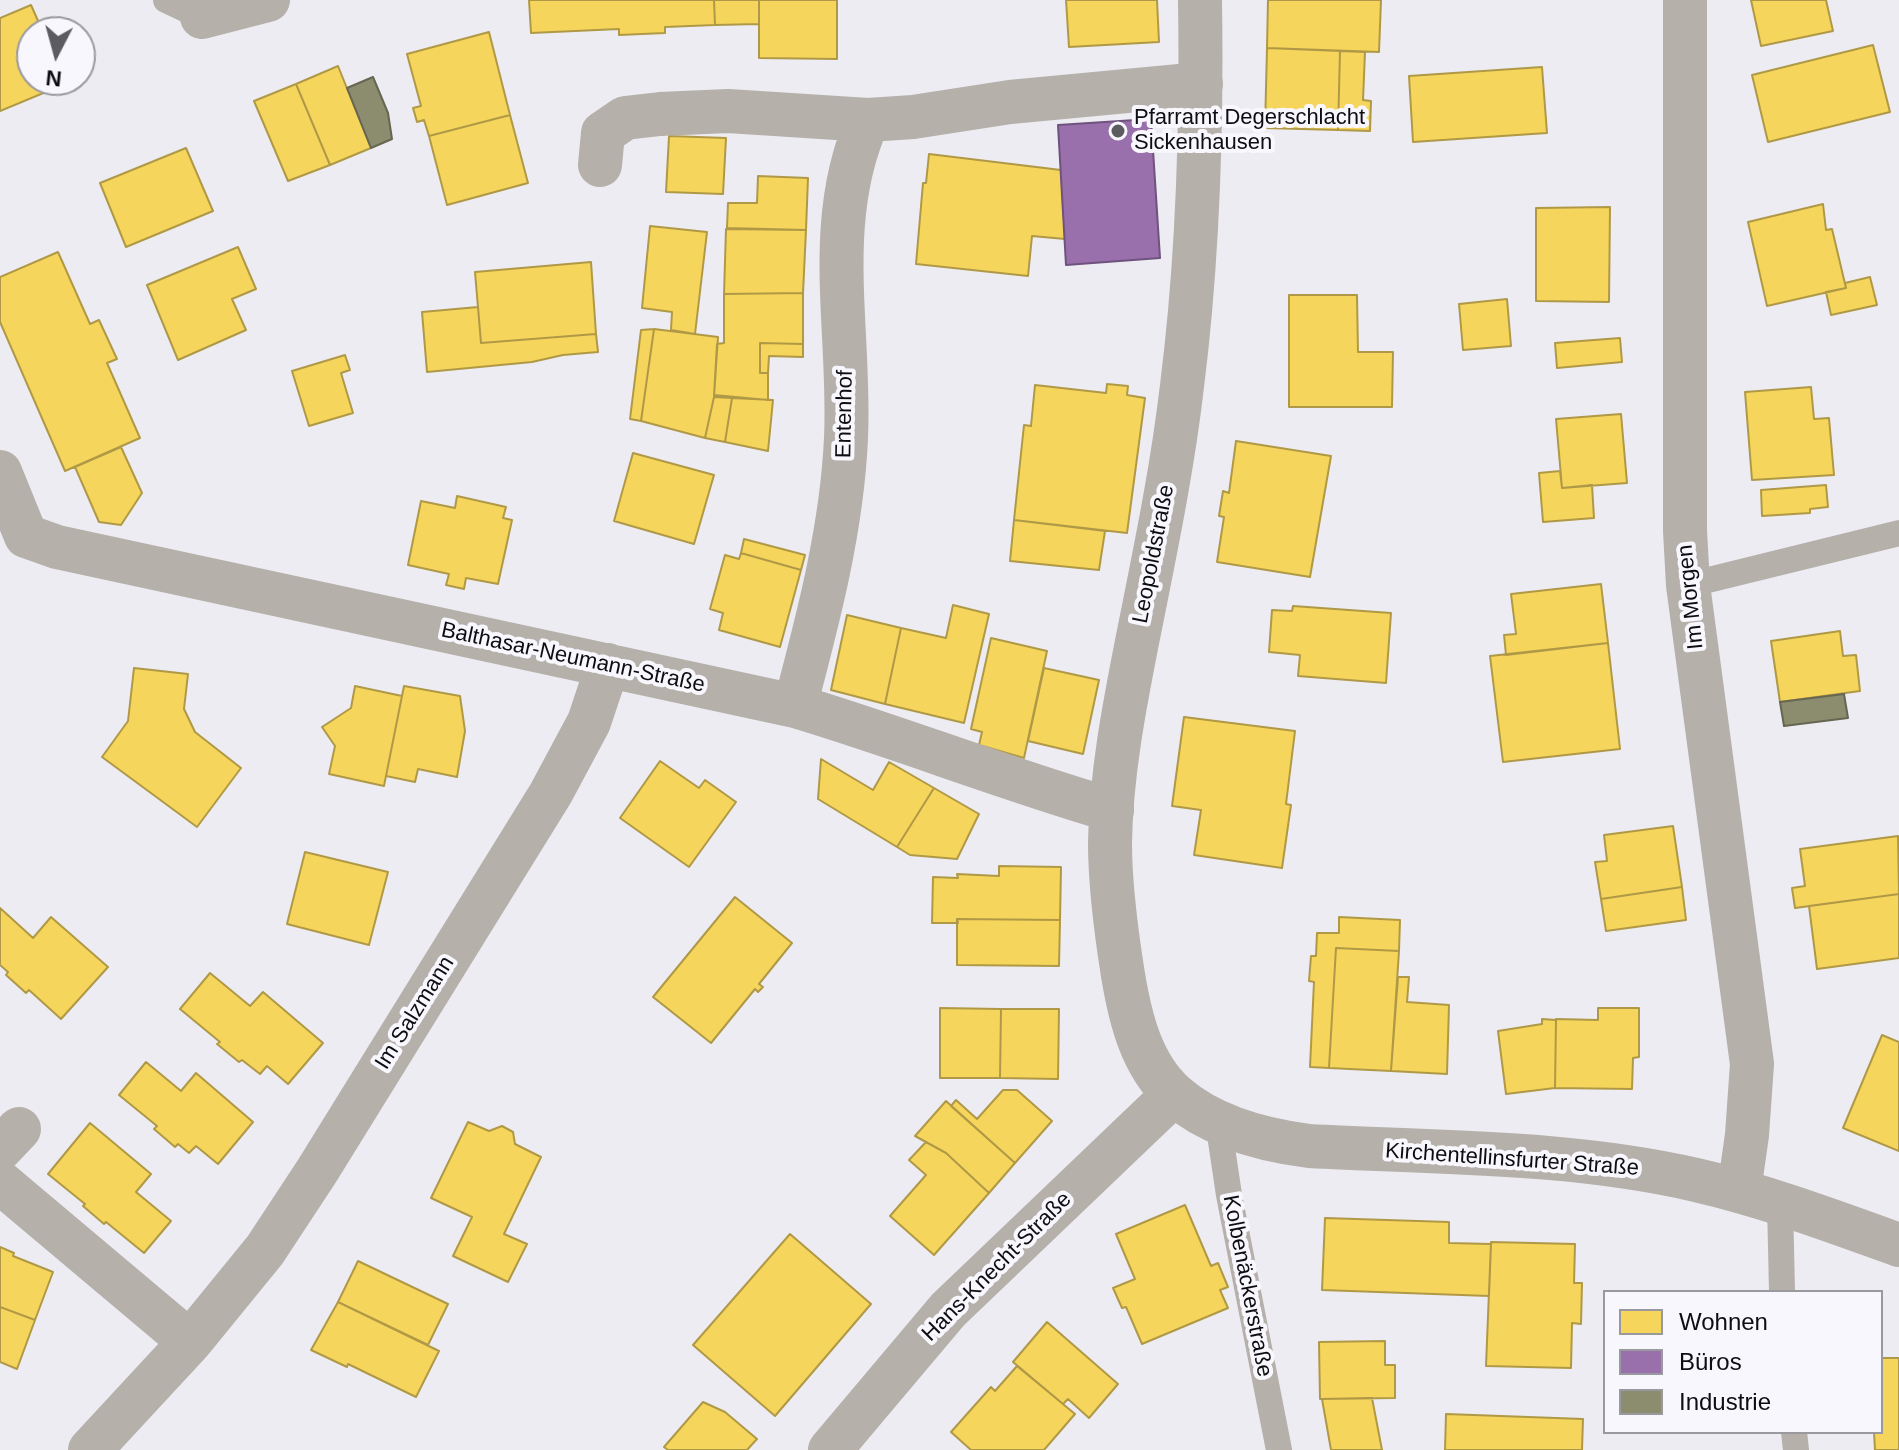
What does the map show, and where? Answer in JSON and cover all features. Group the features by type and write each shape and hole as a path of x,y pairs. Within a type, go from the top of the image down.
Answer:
{"street":[{"path":"184,8 268,0"},
{"name":"Leopoldstraße","path":"1174,1094 1154,1070 1130,1013 1115,921 1110,844 1121,724 1158,535 1182,386 1192,283 1201,84 1200,0"},
{"name":"Im Morgen","path":"1685,0 1685,531 1688,585 1752,1064 1739,1191"},
{"path":"600,165 603,133 625,118 728,111 868,120 913,117 1010,102 1201,84"},
{"name":"Entenhof","path":"795,706 815,629 842,493 847,392 841,227 851,163 868,120"},
{"name":"Balthasar-Neumann-Straße","path":"0,472 26,536 97,556 795,706 865,727 1029,786 1112,810"},
{"name":"Im Salzmann","path":"90,1450 190,1342 265,1250 551,793 589,722 608,665"},
{"name":"Kirchentellinsfurter Straße","path":"1174,1094 1218,1121 1245,1133 1298,1145 1535,1157 1636,1169 1739,1191 1899,1245"},
{"name":"Hans-Knecht-Straße","path":"830,1450 948,1310 1174,1094"},
{"path":"0,1182 190,1342"}],"lane":[{"path":"1688,585 1899,533"},
{"name":"Kolbenäckerstraße","path":"1218,1121 1229,1195 1279,1450"},
{"path":"1780,1203 1782,1290"}],"building: Wohnen":[{"path":"529,0 714,0 715,25 665,27 665,33 619,35 619,29 531,33"},
{"path":"714,0 759,0 759,24 715,25"},
{"path":"759,0 837,0 837,59 759,58"},
{"path":"1066,0 1157,0 1159,42 1069,47"},
{"path":"1268,0 1381,0 1379,52 1267,48"},
{"path":"1751,0 1826,0 1833,31 1761,46"},
{"path":"31,5 36,16 16,16 16,96 36,96 0,111 0,18"},
{"path":"489,32 510,115 429,136 424,120 417,122 413,108 421,106 407,54"},
{"path":"1873,45 1890,112 1768,142 1752,75"},
{"path":"1267,48 1340,51 1338,130 1265,128"},
{"path":"1340,51 1365,52 1363,100 1371,101 1370,131 1338,130"},
{"path":"338,66 371,148 330,165 296,84"},
{"path":"1542,67 1547,133 1413,142 1409,76"},
{"path":"296,84 330,165 288,181 254,101"},
{"path":"510,115 528,183 447,205 429,136"},
{"path":"669,136 726,138 723,194 666,192"},
{"path":"186,148 213,211 126,247 100,183"},
{"path":"929,154 1061,170 1065,239 1032,236 1028,276 916,264 923,183 926,183"},
{"path":"758,176 808,178 806,230 727,228 728,203 757,203"},
{"path":"1823,204 1826,230 1832,229 1846,288 1767,306 1748,222"},
{"path":"1610,207 1609,302 1536,301 1536,208"},
{"path":"650,226 707,232 695,334 671,330 672,312 642,308"},
{"path":"726,229 806,230 803,293 724,294"},
{"path":"238,247 256,289 232,299 246,330 178,360 147,285"},
{"path":"58,252 90,324 99,320 117,359 107,363 140,438 65,471 0,322 0,277"},
{"path":"591,262 596,334 481,343 475,272"},
{"path":"1870,277 1877,305 1831,315 1826,292 1846,288 1845,283"},
{"path":"803,293 803,344 760,343 760,373 768,373 768,400 714,395 717,344 724,343 724,294"},
{"path":"1289,295 1357,295 1358,352 1393,352 1392,407 1289,407"},
{"path":"1507,299 1511,346 1463,350 1459,304"},
{"path":"478,307 481,343 596,334 598,352 427,372 422,312"},
{"path":"654,329 718,337 714,397 705,438 641,421"},
{"path":"654,329 641,421 630,419 641,330"},
{"path":"1620,338 1622,362 1557,368 1555,343"},
{"path":"760,343 803,344 803,357 769,356 768,373 760,373"},
{"path":"345,355 350,370 341,373 353,413 309,426 292,371"},
{"path":"1107,384 1128,386 1127,395 1145,398 1127,533 1014,520 1024,425 1031,426 1035,385 1106,393"},
{"path":"1811,387 1814,419 1829,418 1834,475 1752,480 1745,392"},
{"path":"714,397 732,398 725,442 705,438"},
{"path":"732,398 773,400 768,451 725,442"},
{"path":"1621,414 1627,483 1562,488 1556,419"},
{"path":"1236,441 1331,456 1310,577 1217,562 1224,517 1219,516 1223,491 1229,493"},
{"path":"121,447 142,493 121,525 99,522 75,467"},
{"path":"633,453 714,475 694,544 614,521"},
{"path":"1560,471 1562,488 1592,485 1594,518 1543,522 1539,473"},
{"path":"1826,485 1828,507 1810,509 1810,513 1762,516 1761,490"},
{"path":"457,496 506,507 503,518 512,520 498,584 466,578 464,589 446,585 449,574 408,565 421,501 455,508"},
{"path":"1014,520 1105,531 1099,570 1010,561"},
{"path":"744,539 805,555 801,570 741,553"},
{"path":"741,553 801,570 780,647 719,630 723,613 710,609 725,555 739,559"},
{"path":"1601,584 1608,643 1506,655 1504,635 1516,634 1511,594"},
{"path":"953,605 989,614 964,723 885,704 901,628 946,638"},
{"path":"1293,606 1391,613 1386,683 1298,676 1300,655 1269,652 1272,610 1292,611"},
{"path":"847,615 901,628 885,704 831,690"},
{"path":"1840,631 1843,656 1856,655 1860,691 1780,702 1771,641"},
{"path":"991,638 1047,651 1024,758 979,745 982,732 971,729"},
{"path":"1608,643 1620,749 1503,762 1490,656"},
{"path":"134,668 188,674 184,709 195,732 241,768 197,827 102,757 128,721"},
{"path":"1044,668 1099,680 1083,754 1028,741"},
{"path":"355,686 402,696 384,786 329,774 335,746 322,727 351,708"},
{"path":"404,686 460,696 465,731 457,777 418,769 415,782 386,776"},
{"path":"1184,717 1295,731 1286,804 1291,805 1282,868 1194,855 1201,810 1172,806"},
{"path":"821,759 873,790 889,762 934,788 897,847 818,799"},
{"path":"660,761 699,788 705,780 736,802 689,867 620,818"},
{"path":"934,788 979,814 957,859 910,855 897,847"},
{"path":"1673,826 1682,887 1601,899 1595,862 1607,861 1604,835"},
{"path":"1898,836 1899,894 1795,908 1792,888 1805,886 1800,849"},
{"path":"305,852 388,872 369,945 287,924"},
{"path":"999,866 1061,867 1060,920 957,919 958,923 932,923 933,877 958,878 957,874 999,876"},
{"path":"1682,887 1686,920 1606,931 1601,899"},
{"path":"1899,894 1899,958 1817,969 1809,906"},
{"path":"735,897 792,943 759,984 763,987 758,992 755,989 711,1043 653,997"},
{"path":"0,908 33,938 51,917 108,967 61,1019 29,990 26,993 6,975 8,972 0,965"},
{"path":"1339,917 1400,920 1399,951 1336,948 1329,1068 1310,1067 1314,982 1309,981 1311,956 1316,956 1317,933 1339,933"},
{"path":"957,919 1060,920 1059,966 957,965"},
{"path":"1336,948 1399,951 1391,1071 1329,1068"},
{"path":"210,973 250,1006 263,992 323,1043 288,1084 267,1066 260,1074 242,1060 239,1062 180,1009"},
{"path":"1398,977 1409,977 1407,1002 1449,1005 1447,1074 1391,1071"},
{"path":"940,1008 1001,1009 1000,1078 940,1078"},
{"path":"1598,1008 1639,1008 1639,1057 1633,1058 1632,1089 1555,1088 1556,1019 1598,1020"},
{"path":"1001,1009 1059,1009 1058,1079 1000,1078"},
{"path":"1542,1019 1556,1020 1555,1088 1506,1094 1498,1031 1542,1024"},
{"path":"1882,1035 1899,1042 1899,1151 1843,1128"},
{"path":"146,1062 181,1091 196,1073 253,1122 218,1164 196,1146 189,1153 178,1144 175,1147 154,1129 157,1126 119,1095"},
{"path":"1003,1090 1017,1090 1052,1121 1015,1163 951,1106 956,1100 977,1119"},
{"path":"946,1101 1015,1163 989,1193 946,1153 915,1136"},
{"path":"468,1122 489,1131 502,1126 513,1132 515,1144 541,1157 504,1234 527,1244 508,1282 453,1256 472,1217 431,1198"},
{"path":"90,1123 151,1174 136,1192 171,1221 144,1253 106,1222 104,1224 48,1174"},
{"path":"926,1142 946,1153 989,1193 934,1255 890,1216 926,1175 909,1160"},
{"path":"1185,1205 1211,1266 1218,1263 1228,1287 1220,1290 1228,1308 1142,1344 1126,1307 1122,1308 1113,1288 1135,1279 1116,1234"},
{"path":"1325,1218 1449,1222 1449,1243 1491,1244 1489,1296 1322,1290"},
{"path":"790,1234 871,1304 775,1416 693,1345"},
{"path":"1491,1242 1575,1244 1574,1283 1582,1283 1581,1324 1572,1323 1571,1368 1486,1366"},
{"path":"0,1247 14,1253 13,1256 53,1272 35,1320 0,1307"},
{"path":"358,1261 448,1304 428,1345 338,1302"},
{"path":"338,1302 439,1351 416,1397 311,1350"},
{"path":"0,1307 35,1320 17,1369 0,1362"},
{"path":"1047,1322 1118,1384 1089,1418 1068,1399 1063,1404 1013,1362"},
{"path":"1385,1341 1385,1365 1395,1365 1395,1398 1320,1399 1319,1342"},
{"path":"1883,1358 1899,1358 1899,1450 1875,1450 1874,1434 1883,1434"},
{"path":"1017,1366 1075,1414 1044,1450 971,1450 951,1432 991,1387 995,1391"},
{"path":"1372,1398 1382,1450 1331,1450 1322,1399"},
{"path":"703,1402 725,1412 757,1439 747,1450 668,1450 664,1447"},
{"path":"1446,1414 1583,1419 1582,1450 1445,1450"}],"building: Büros":[{"path":"1151,119 1160,258 1066,265 1058,125"}],"building: Industrie":[{"path":"373,77 388,113 392,139 371,148 347,88"},
{"path":"1844,694 1848,718 1784,726 1780,702"}],"place":[{"name":"Pfarramt Degerschlacht Sickenhausen","path":"1118,131"}]}
